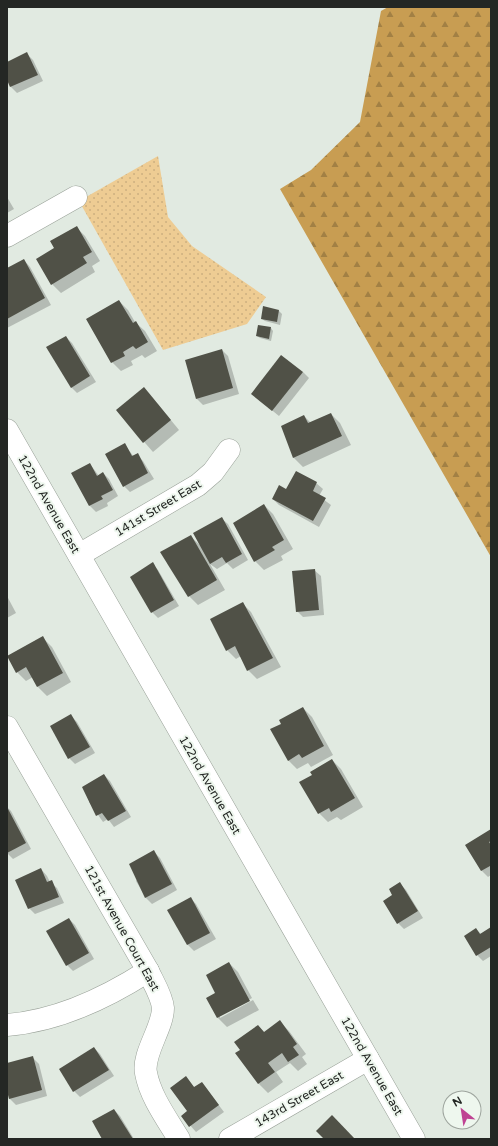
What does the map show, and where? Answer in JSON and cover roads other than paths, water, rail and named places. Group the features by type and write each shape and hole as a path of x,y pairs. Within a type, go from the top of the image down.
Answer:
{"street":[{"path":"7,236 76,197"},
{"name":"122nd Avenue East","path":"7,430 414,1139"},
{"name":"141st Street East","path":"79,555 198,485 213,472 229,450"},
{"name":"121st Avenue Court East","path":"7,727 148,971 162,1002 163,1010 161,1022 147,1058 146,1074 152,1091 179,1139"},
{"path":"7,1025 55,1016 125,985 148,971"},
{"name":"143rd Street East","path":"230,1139 368,1059"}]}
